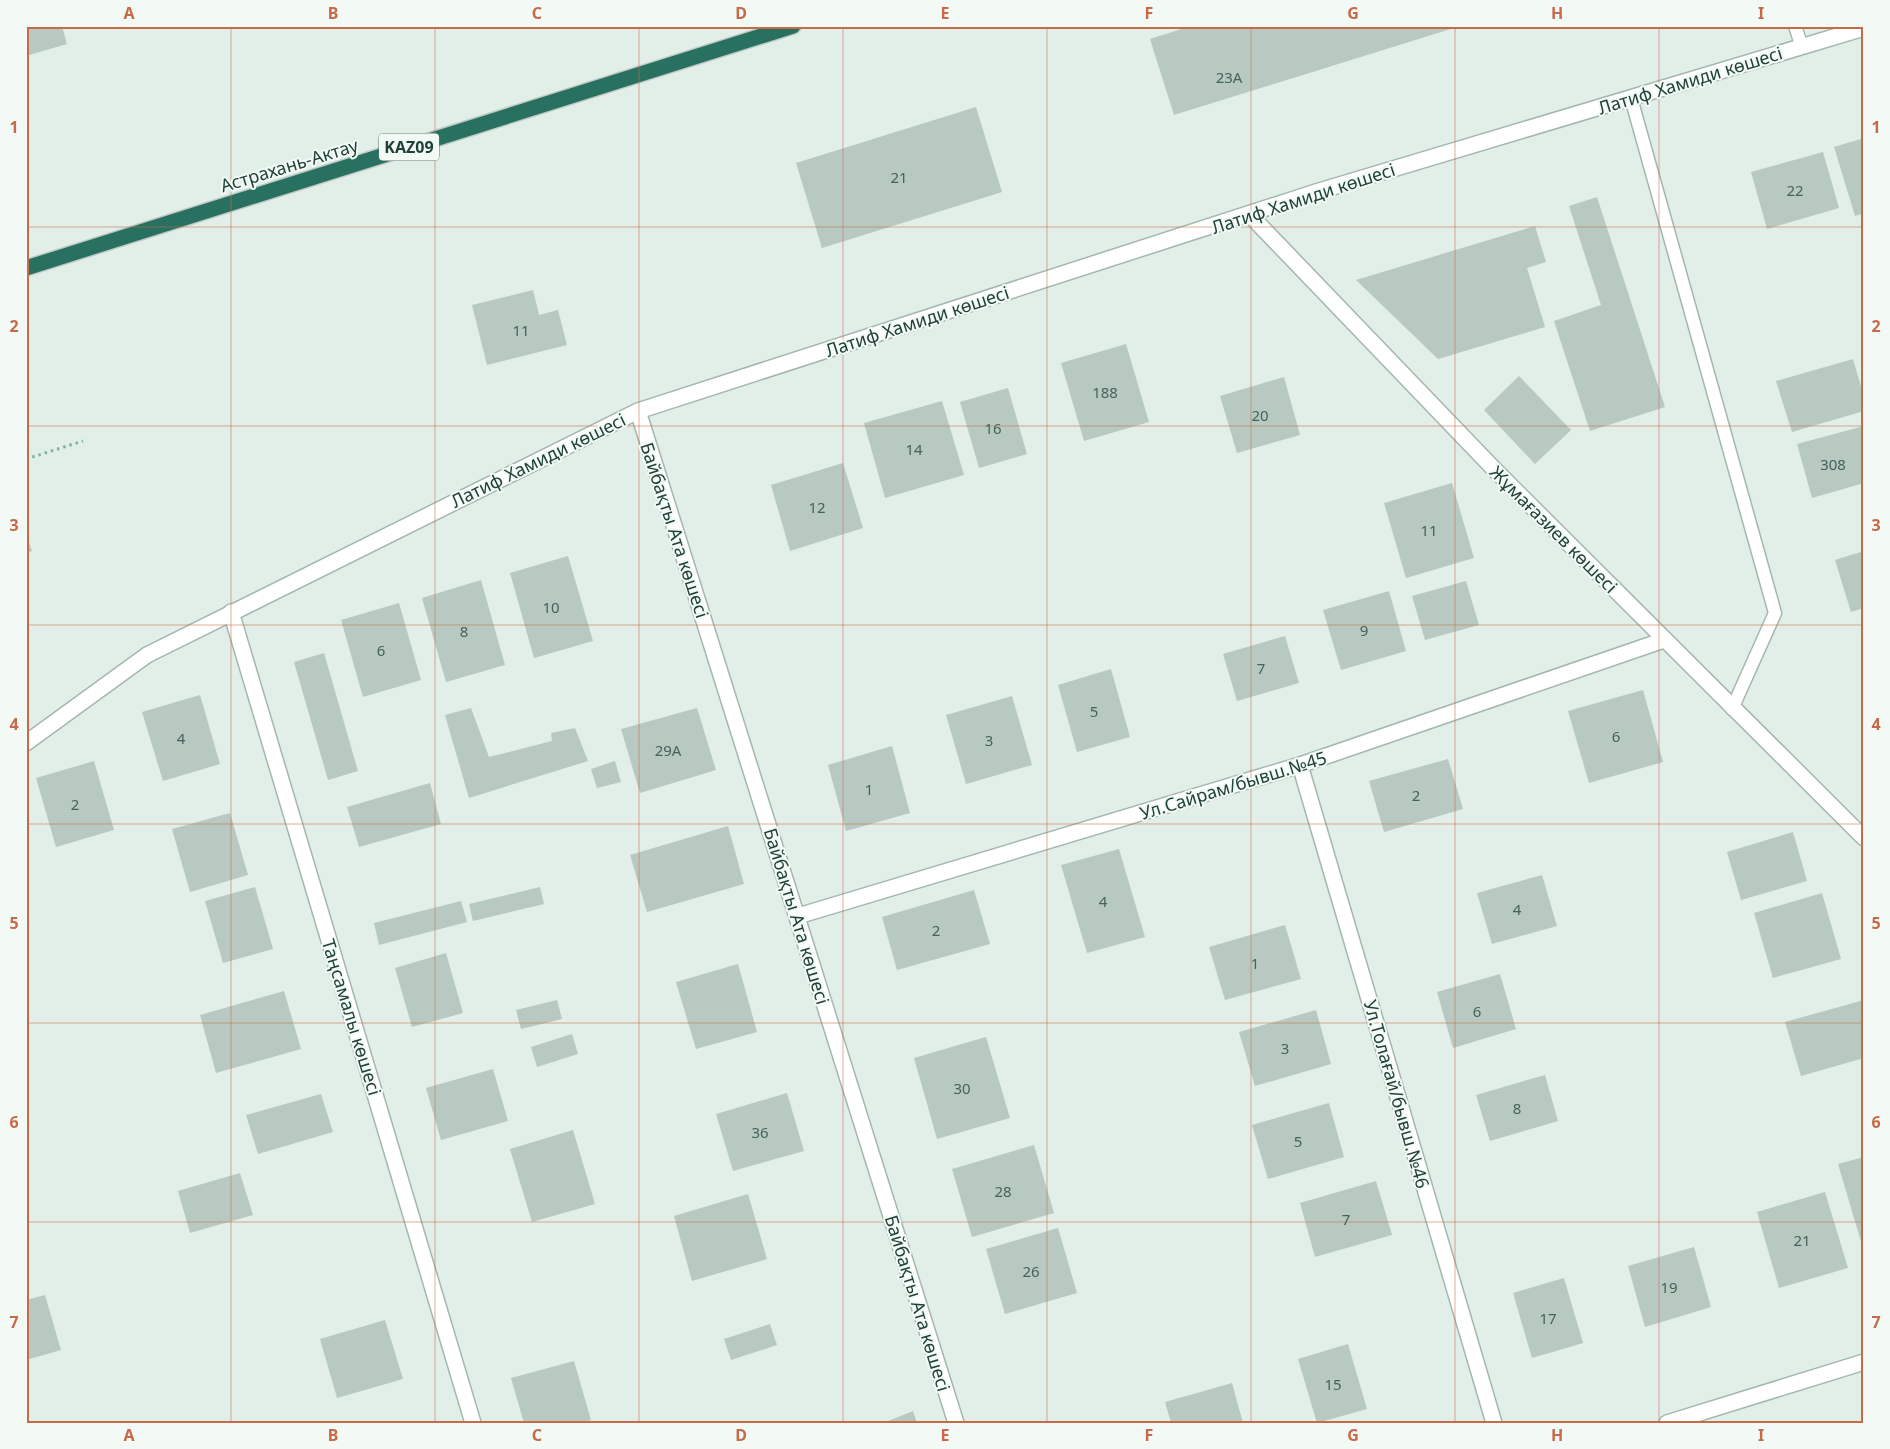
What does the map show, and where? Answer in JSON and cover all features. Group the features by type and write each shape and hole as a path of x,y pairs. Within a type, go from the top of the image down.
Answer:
{"highway":[{"name":"Астрахань-Актау","path":"26,268 793,26"}],"street":[{"name":"Латиф Хамиди көшесі","path":"26,743 147,655 638,411 1250,215 1316,192 1864,28"},
{"name":"Жұмағазиев көшесі","path":"1250,215 1493,468 1732,709 1864,838"},
{"name":"Байбақты Ата көшесі","path":"638,411 956,1423"},
{"name":"Таңсамалы көшесі","path":"231,612 473,1423"},
{"name":"Ул.Сайрам/бывш.№45","path":"798,916 1300,766 1664,640"},
{"name":"Ул.Толағай/бывш.№46","path":"1300,766 1494,1423"},
{"path":"1667,1423 1864,1362"}],"lane":[{"path":"1795,26 1802,47"},
{"path":"1631,98 1775,613 1732,709"}],"path":[{"path":"26,459 83,441"}],"building":[{"path":"26,26 62,26 67,44 26,56"},
{"path":"1191,26 1457,27 1174,115 1150,39"},
{"path":"976,107 1002,192 822,248 796,163"},
{"path":"1864,138 1864,213 1855,216 1834,147"},
{"path":"1823,152 1839,208 1767,229 1751,172"},
{"path":"1597,197 1665,407 1590,431 1554,321 1601,305 1569,206"},
{"path":"1535,226 1546,262 1527,268 1545,327 1438,359 1356,280"},
{"path":"533,290 539,315 558,310 567,345 487,365 472,305"},
{"path":"1126,344 1149,422 1084,441 1061,363"},
{"path":"1853,359 1864,397 1864,411 1792,432 1776,381"},
{"path":"1519,376 1571,430 1535,464 1484,410"},
{"path":"1284,377 1300,435 1237,453 1220,396"},
{"path":"1008,388 1027,454 979,468 960,402"},
{"path":"942,401 964,475 885,498 864,423"},
{"path":"1864,426 1864,483 1812,498 1797,444"},
{"path":"843,463 863,528 790,551 771,485"},
{"path":"1452,483 1474,558 1406,578 1384,503"},
{"path":"26,533 32,551 26,553"},
{"path":"1864,551 1864,608 1851,612 1835,560"},
{"path":"568,556 593,641 534,658 510,573"},
{"path":"481,580 505,665 446,682 422,598"},
{"path":"1466,581 1479,625 1425,640 1412,596"},
{"path":"1389,591 1406,651 1341,670 1323,610"},
{"path":"399,603 421,680 363,697 341,620"},
{"path":"1285,636 1299,683 1237,701 1223,654"},
{"path":"324,653 358,771 328,780 294,662"},
{"path":"1111,669 1130,737 1077,752 1058,685"},
{"path":"1643,690 1663,762 1589,783 1568,711"},
{"path":"200,695 220,764 163,781 142,712"},
{"path":"1012,696 1032,765 966,784 946,715"},
{"path":"471,708 489,757 552,741 551,733 575,728 588,761 469,798 445,715"},
{"path":"697,708 716,770 640,793 621,729"},
{"path":"892,746 910,813 846,831 828,765"},
{"path":"1448,759 1463,809 1384,832 1369,781"},
{"path":"94,761 114,830 56,847 36,778"},
{"path":"615,761 621,782 597,788 591,769"},
{"path":"430,783 441,824 359,847 347,807"},
{"path":"230,813 248,875 190,892 172,829"},
{"path":"728,826 744,884 647,912 630,855"},
{"path":"1793,832 1807,881 1741,900 1727,852"},
{"path":"1119,849 1145,937 1087,953 1061,865"},
{"path":"1542,875 1557,926 1492,944 1477,893"},
{"path":"255,887 273,949 223,963 205,901"},
{"path":"540,887 544,904 473,921 469,904"},
{"path":"974,890 990,944 897,970 882,917"},
{"path":"1822,893 1841,959 1773,978 1754,913"},
{"path":"461,901 467,922 379,945 374,923"},
{"path":"1285,925 1301,979 1225,1000 1209,947"},
{"path":"446,953 463,1013 412,1027 395,968"},
{"path":"738,964 757,1032 696,1049 676,982"},
{"path":"1500,974 1516,1029 1453,1048 1437,992"},
{"path":"284,991 301,1049 216,1073 200,1015"},
{"path":"557,1000 562,1019 521,1029 516,1010"},
{"path":"1864,1000 1864,1058 1801,1076 1785,1022"},
{"path":"1316,1010 1331,1064 1255,1086 1239,1032"},
{"path":"572,1034 578,1054 537,1067 531,1047"},
{"path":"986,1037 1010,1118 937,1139 914,1058"},
{"path":"493,1069 508,1121 441,1140 426,1088"},
{"path":"1545,1075 1558,1121 1490,1141 1476,1095"},
{"path":"787,1093 804,1151 733,1171 716,1114"},
{"path":"321,1094 333,1132 258,1154 246,1115"},
{"path":"1329,1103 1344,1157 1268,1179 1252,1125"},
{"path":"573,1130 595,1204 532,1222 510,1149"},
{"path":"1034,1145 1054,1213 972,1237 952,1169"},
{"path":"1864,1157 1864,1244 1862,1245 1838,1164"},
{"path":"240,1173 253,1215 190,1233 178,1191"},
{"path":"1376,1181 1392,1235 1315,1257 1300,1203"},
{"path":"1825,1192 1848,1268 1779,1288 1757,1212"},
{"path":"748,1194 767,1259 692,1281 674,1216"},
{"path":"1058,1228 1077,1293 1005,1314 986,1249"},
{"path":"1694,1247 1711,1307 1645,1327 1628,1266"},
{"path":"1564,1278 1583,1343 1532,1358 1513,1293"},
{"path":"45,1295 61,1350 26,1360 26,1300"},
{"path":"385,1320 403,1379 337,1398 320,1339"},
{"path":"770,1324 777,1345 731,1360 724,1339"},
{"path":"1348,1344 1367,1409 1317,1423 1298,1359"},
{"path":"574,1361 591,1420 582,1423 524,1423 511,1378"},
{"path":"1232,1383 1243,1423 1171,1423 1165,1402"},
{"path":"913,1411 917,1423 883,1423"}]}
